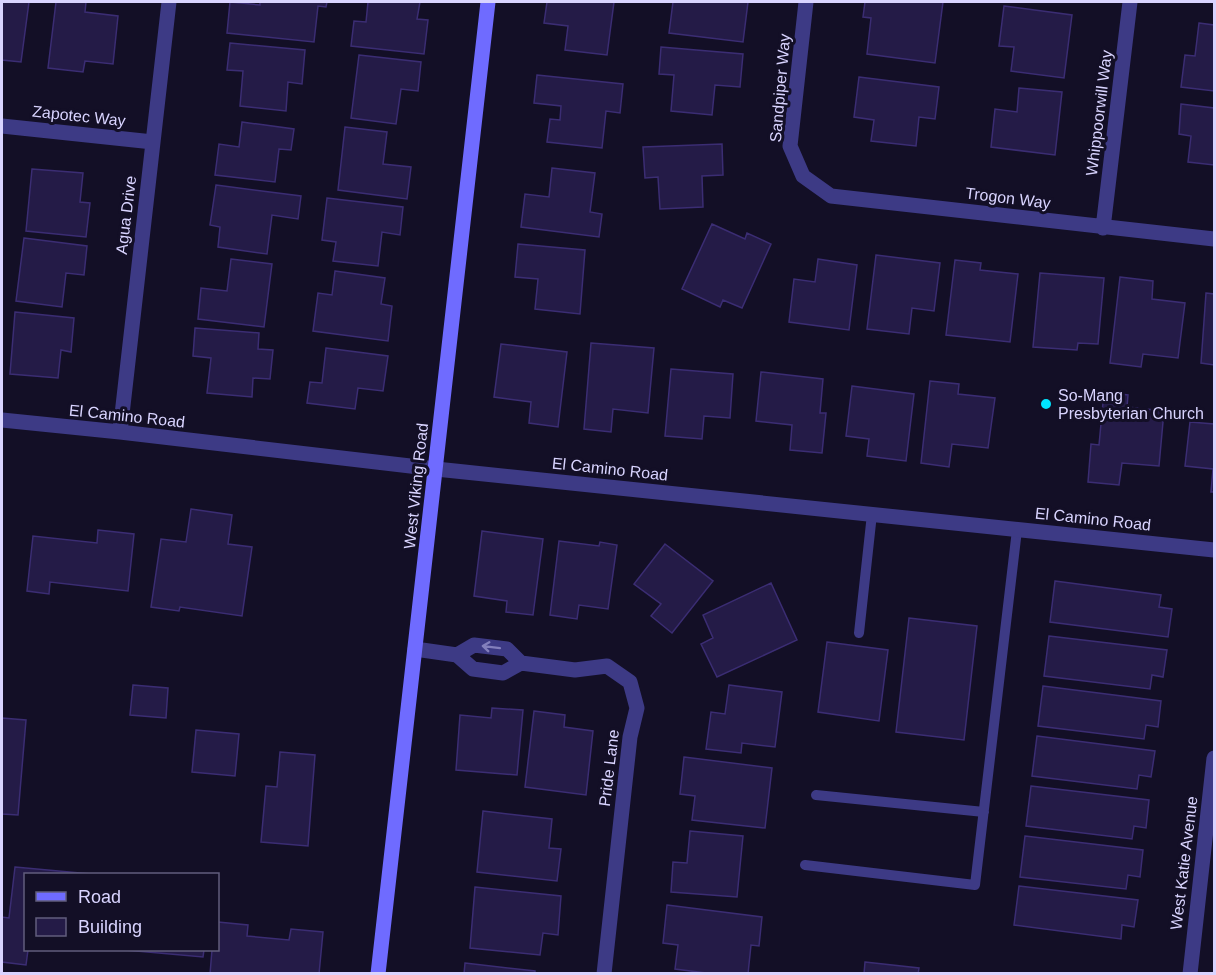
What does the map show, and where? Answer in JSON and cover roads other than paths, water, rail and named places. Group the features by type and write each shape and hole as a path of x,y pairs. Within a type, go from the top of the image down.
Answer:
{"street":[{"name":"Agua Drive","path":"120,432 169,2"},
{"name":"West Viking Road","path":"378,974 488,2"},
{"name":"Sandpiper Way","path":"803,176 790,146 806,2"},
{"name":"Whippoorwill Way","path":"1103,228 1130,2"},
{"name":"Zapotec Way","path":"2,126 153,142"},
{"name":"Trogon Way","path":"803,176 831,196 1215,239"},
{"name":"El Camino Road","path":"2,420 436,470 1215,550"},
{"name":"Pride Lane","path":"457,655 474,645 507,649 521,663"},
{"name":"Pride Lane","path":"416,649 457,655 473,669 503,672 521,663 575,670 607,666 630,682 637,708 630,737 604,974"},
{"name":"West Katie Avenue","path":"1190,974 1215,758"}],"lane":[{"path":"860,633 872,514"},
{"path":"805,865 975,885 1017,530"},
{"path":"816,795 984,812"}],"place":[{"name":"So-Mang Presbyterian Church","path":"1046,404"}]}
